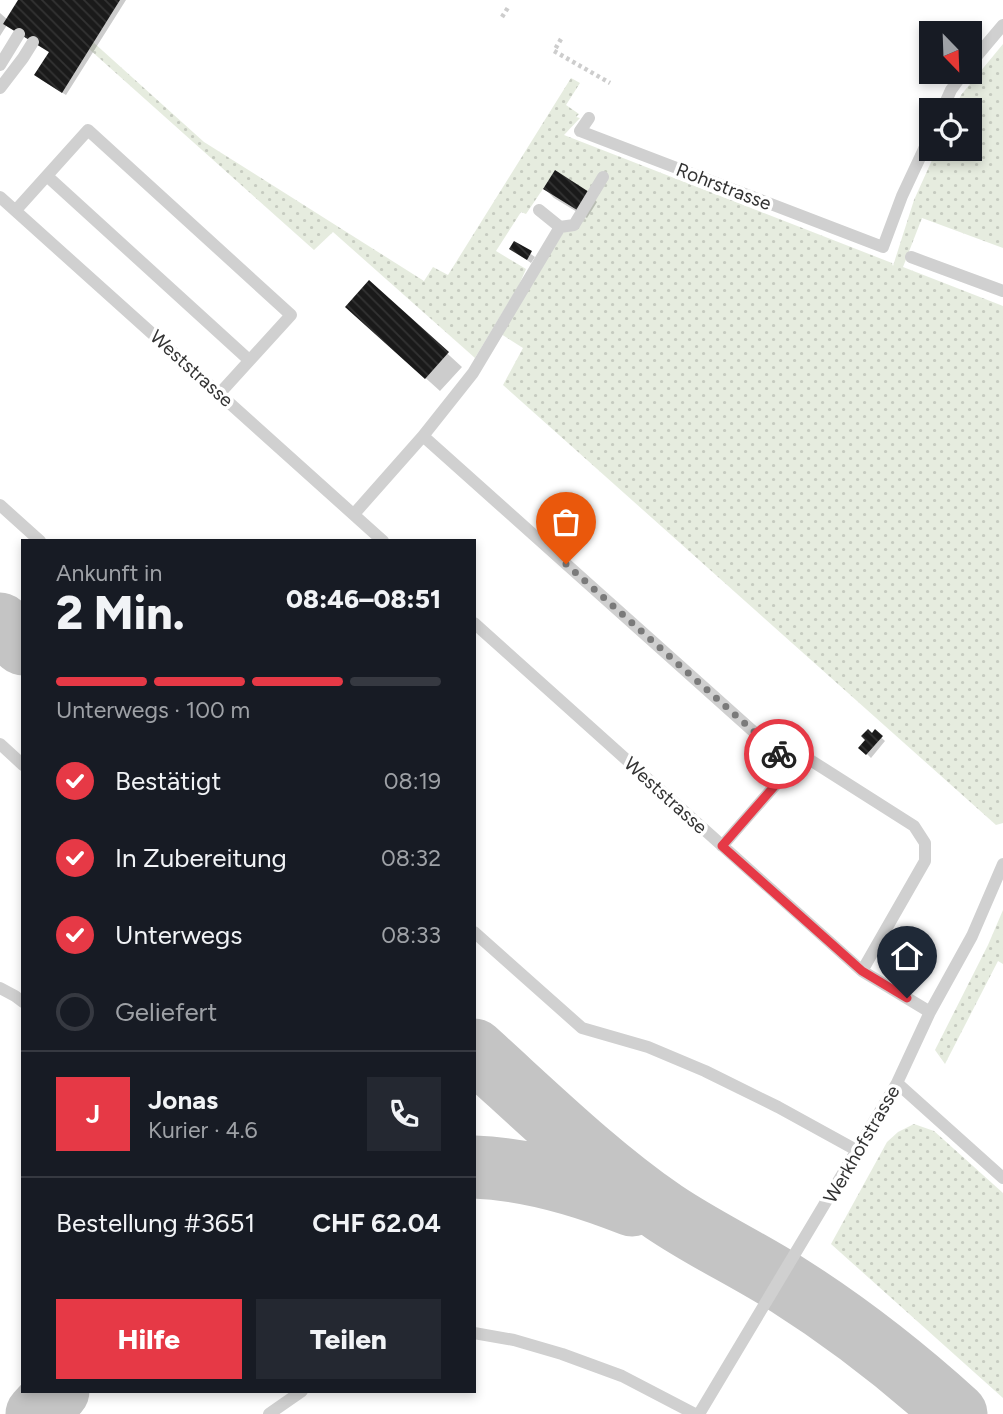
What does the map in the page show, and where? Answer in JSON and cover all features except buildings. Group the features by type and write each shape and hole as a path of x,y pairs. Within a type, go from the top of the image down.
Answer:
{"lane":[{"path":"982,49 1003,24"},
{"path":"0,65 19,34"},
{"path":"0,88 33,42"},
{"name":"Rohrstrasse","path":"589,118 580,131 883,247 919,160"},
{"path":"16,211 88,130 292,315 220,393"},
{"path":"47,176 249,360"},
{"path":"539,210 560,227 573,225 603,177"},
{"name":"Weststrasse","path":"0,197 381,539"},
{"path":"354,514 423,436 473,373 560,227"},
{"path":"911,257 1003,291"},
{"path":"423,436 792,766"},
{"path":"0,505 38,539"},
{"name":"Weststrasse","path":"476,624 862,971 930,1012"},
{"path":"0,744 21,763"},
{"path":"722,846 792,766 807,758 914,826 925,843 925,861 862,971"},
{"name":"Werkhofstrasse","path":"697,1414 897,1083 930,1012 972,936 1003,864"},
{"path":"476,934 582,1028 648,1047 705,1071 858,1151"},
{"path":"0,988 21,1000"},
{"path":"897,1083 1003,1178"},
{"path":"476,1333 514,1340 622,1376 697,1414"},
{"path":"269,1414 298,1393"}],"path":[{"path":"502,17 509,6"},
{"path":"561,39 554,51 610,83"}],"shaded area":[{"path":"93,42 204,142 424,281 433,267 448,275 571,78 580,83 566,105 579,114 576,117 580,118 564,135 892,263 893,266 914,200 932,161 982,161 982,98 960,98 970,84 982,84 982,70 1003,44 1003,248 922,218 903,267 1003,306 1003,823 996,825 503,385 523,348 501,334 588,192 555,171 526,214 521,212 496,251 526,269 475,358 333,232 314,250 89,49"},
{"path":"1003,910 1003,964 998,961 945,1064 935,1050"},
{"path":"914,1124 934,1131 1003,1193 1003,1398 831,1244 887,1142 898,1132"}],"taxiway":[{"path":"0,624 21,642"},
{"path":"476,1052 567,1134 639,1194 679,1222 773,1276 832,1314 895,1362 956,1414"},
{"path":"476,1167 555,1179 632,1205"},
{"path":"37,1414 56,1393"}],"way so far":[{"path":"566,564 779,754"}],"route":[{"path":"779,754 792,766 722,846 862,971 907,998"}]}
